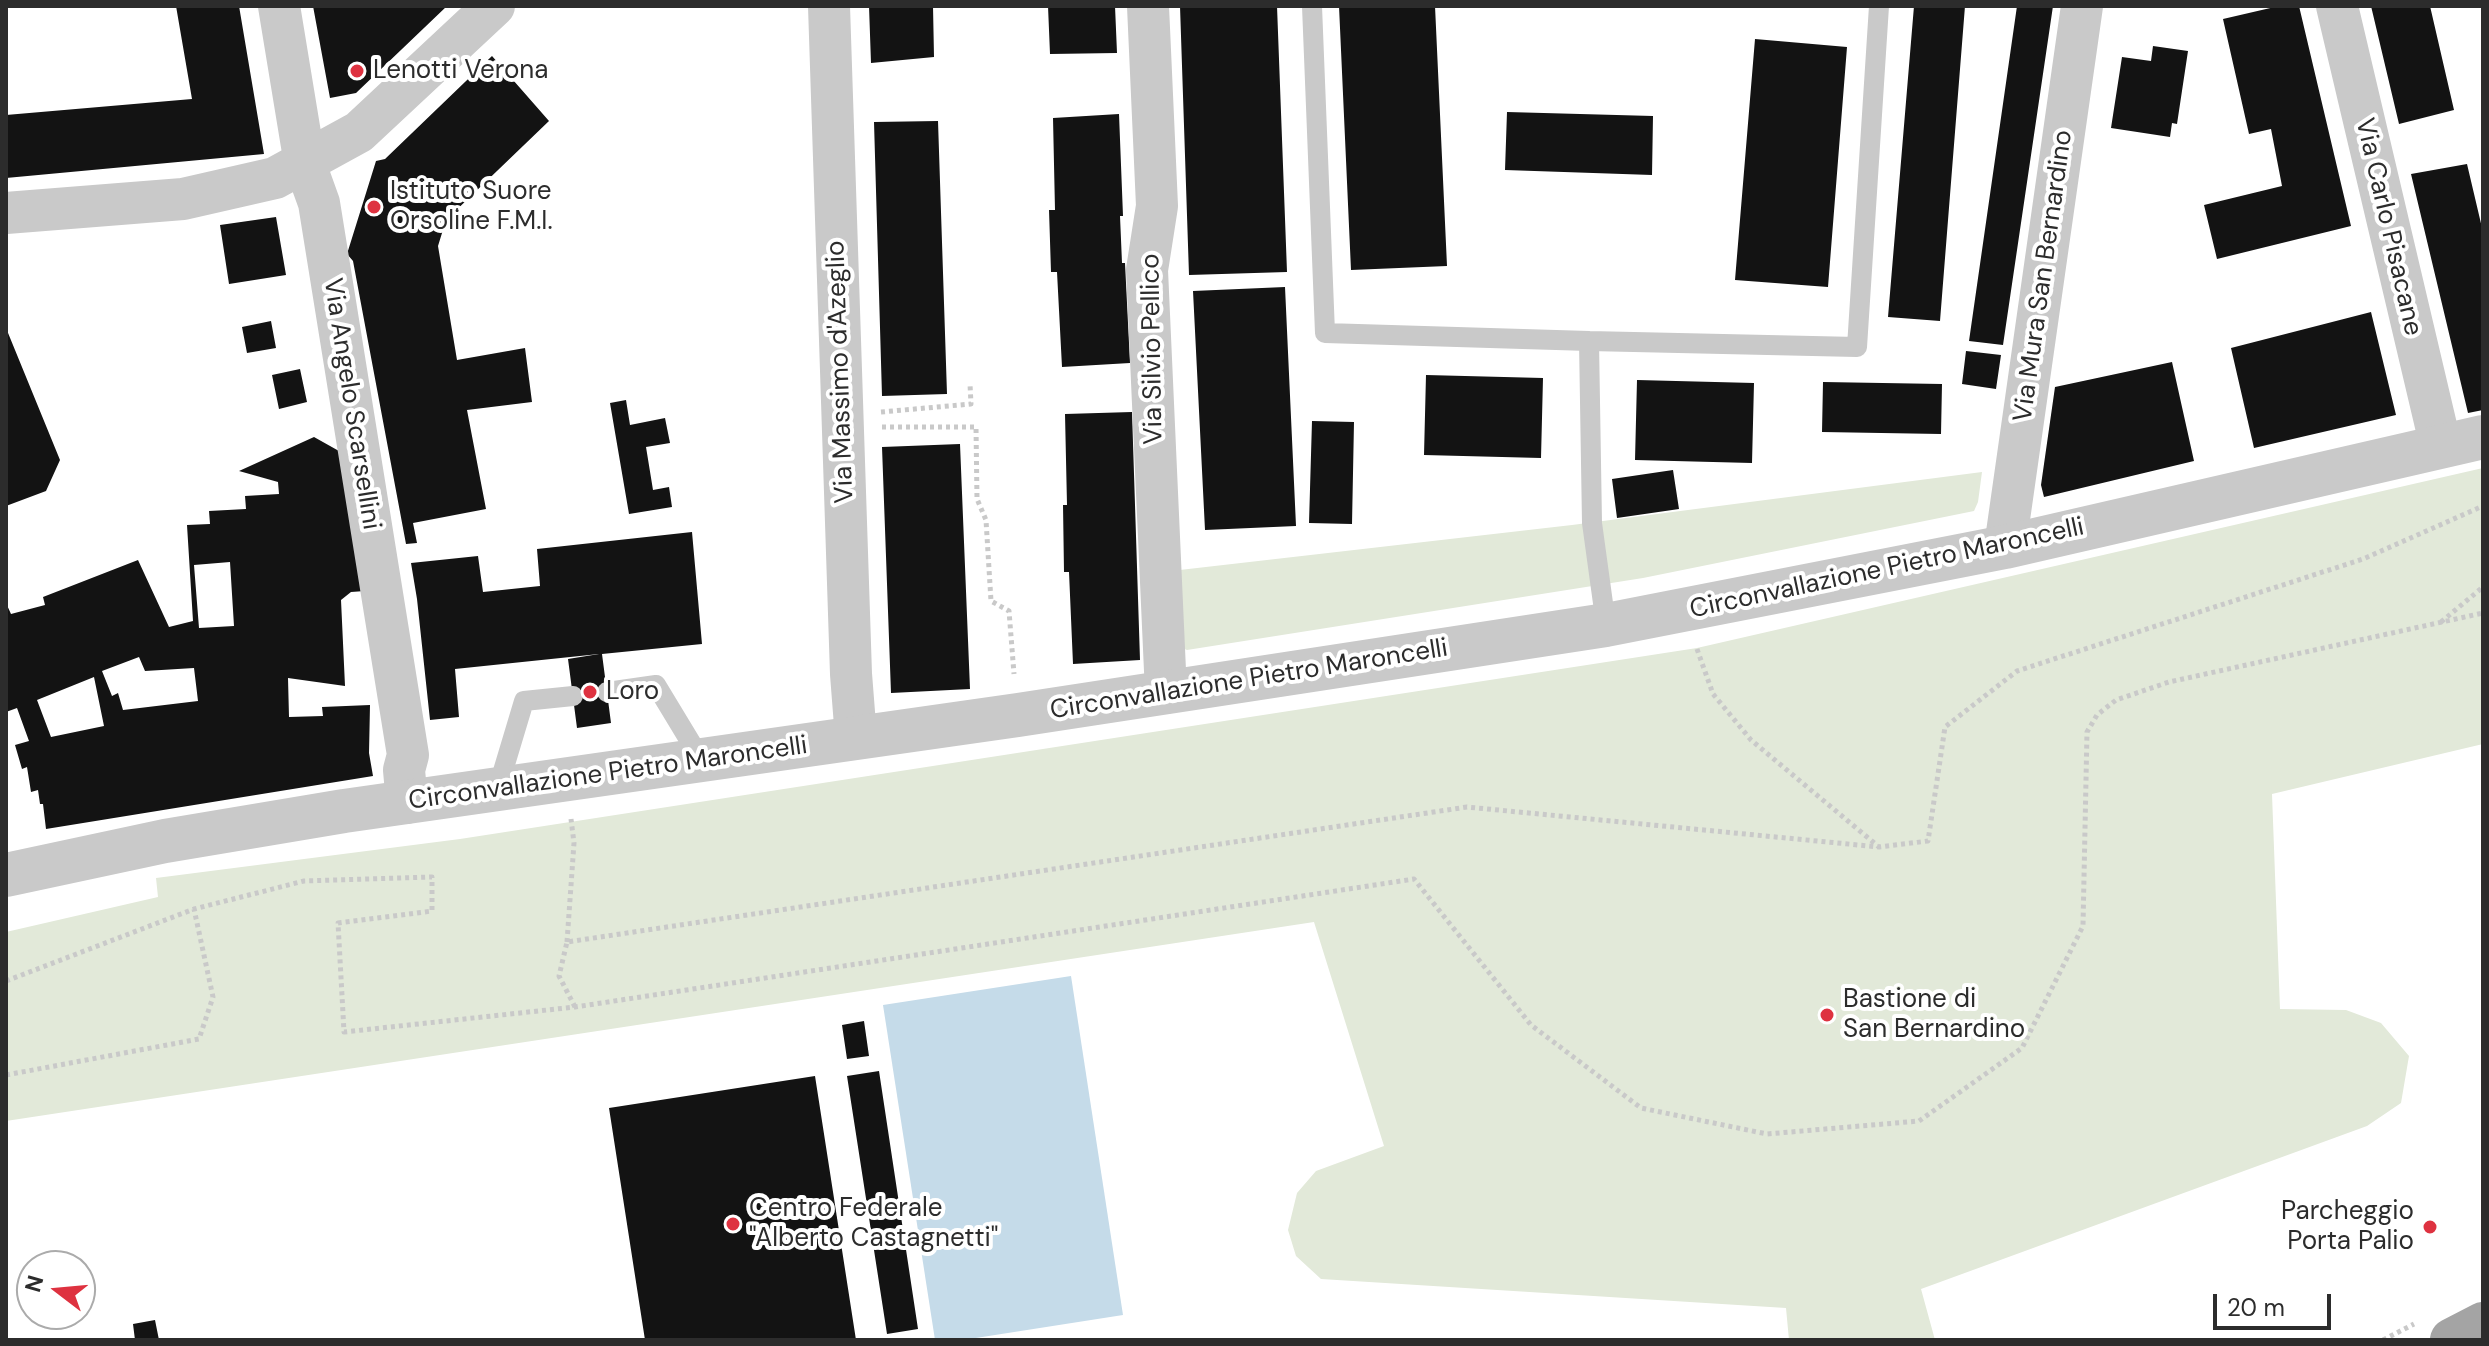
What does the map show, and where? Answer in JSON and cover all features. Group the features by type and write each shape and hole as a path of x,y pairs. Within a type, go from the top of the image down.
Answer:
{"main road":[{"path":"2452,1340 2483,1324"}],"street":[{"name":"Via Angelo Scarsellini","path":"279,6 305,164 319,203 408,755 404,770 407,803"},
{"path":"6,213 183,199 275,178 359,132 494,6"},
{"name":"Via Massimo d'Azeglio","path":"829,6 851,674 856,738"},
{"name":"Via Silvio Pellico","path":"1148,6 1157,206 1147,270 1166,693"},
{"name":"Via Mura San Bernardino","path":"2005,547 2082,6"},
{"name":"Via Carlo Pisacane","path":"2337,6 2441,447"},
{"name":"Circonvallazione Pietro Maroncelli","path":"6,875 165,841 407,803 1166,693 1606,625 2005,547 2483,437"}],"lane":[{"path":"1312,6 1325,333 1857,347 1879,6"},
{"path":"1589,341 1592,523 1606,625"},
{"path":"607,692 656,685 702,761"},
{"path":"497,791 524,701 573,696"}],"path":[{"path":"872,412 971,404 970,384"},
{"path":"873,427 976,427 977,499 986,520 991,601 1009,611 1014,686"},
{"path":"567,942 1467,807 1879,847 1928,841 1945,727 2017,671 2363,559 2483,506"},
{"path":"2440,622 2483,587"},
{"path":"6,981 194,909 304,881 432,877 432,911 338,923 344,1032 575,1007 1414,879 1531,1025 1641,1108 1767,1134 1919,1121 2022,1048 2083,926 2087,732 2097,715 2116,700 2169,682 2483,613"},
{"path":"1695,644 1713,694 1751,740 1879,847"},
{"path":"571,818 574,843 567,942 559,976 575,1007"},
{"path":"6,1075 199,1039 213,997 194,909"}],"green space":[{"path":"2483,468 2483,744 2272,794 2280,1009 2346,1010 2381,1023 2409,1056 2401,1103 2367,1126 1921,1289 1935,1340 1789,1340 1786,1308 1321,1279 1296,1256 1288,1230 1297,1193 1316,1171 1384,1146 1314,922 6,1121 6,932 158,897 156,878 460,839 1697,648"},
{"path":"1982,472 1974,511 1643,578 1187,650 1180,647 1171,571 1572,525"}],"water":[{"path":"1071,976 1123,1315 963,1340 935,1340 883,1005"}],"building":[{"path":"176,6 239,6 264,154 6,178 6,115 192,99"},
{"path":"313,6 447,6 356,93 330,98"},
{"path":"869,6 933,6 934,57 871,63"},
{"path":"1048,6 1115,6 1117,53 1050,54"},
{"path":"1180,6 1277,6 1287,272 1189,275"},
{"path":"1339,6 1435,6 1447,266 1351,270"},
{"path":"1914,6 1965,6 1940,321 1888,317"},
{"path":"2017,6 2053,6 2003,345 1969,341"},
{"path":"2279,6 2299,6 2351,226 2217,259 2204,205 2282,186 2271,129 2249,134 2223,19"},
{"path":"2371,6 2430,6 2454,110 2399,124"},
{"path":"1755,39 1847,47 1828,287 1735,280"},
{"path":"2153,46 2188,51 2177,124 2172,123 2170,137 2111,128 2122,57 2151,61"},
{"path":"492,56 549,121 446,220 438,246 457,360 525,348 532,402 467,410 486,509 413,523 417,543 406,544 353,261 347,254 376,161 385,159"},
{"path":"1507,112 1653,116 1652,175 1505,170"},
{"path":"1119,114 1122,263 1125,263 1130,363 1062,367 1057,272 1051,272 1049,210 1055,210 1053,118"},
{"path":"938,121 947,394 882,396 874,122"},
{"path":"2467,164 2483,232 2483,410 2468,413 2411,174"},
{"path":"276,217 286,275 229,284 220,225"},
{"path":"1285,287 1296,526 1205,530 1193,291"},
{"path":"2371,312 2396,415 2254,448 2231,348"},
{"path":"271,321 276,348 247,353 242,327"},
{"path":"6,328 60,460 46,491 6,506"},
{"path":"1966,351 2001,355 1996,389 1962,384"},
{"path":"2172,362 2194,461 2044,497 2041,485 2055,387"},
{"path":"300,369 307,402 279,409 272,375"},
{"path":"1426,375 1543,378 1541,458 1424,455"},
{"path":"1637,380 1754,383 1752,463 1635,460"},
{"path":"1823,382 1942,384 1941,434 1822,432"},
{"path":"626,400 630,425 665,418 670,443 646,447 653,490 669,487 672,507 629,514 610,403"},
{"path":"1132,412 1140,660 1073,664 1069,572 1064,572 1063,505 1067,505 1065,414"},
{"path":"1312,421 1354,422 1352,524 1309,523"},
{"path":"314,437 355,460 365,591 351,592 341,600 345,686 288,678 289,717 323,716 322,707 370,705 369,753 373,776 46,829 38,790 31,792 27,767 22,769 15,745 29,741 17,708 6,712 6,603 11,614 45,605 43,597 138,560 169,627 193,621 187,525 210,524 209,511 246,509 245,496 279,494 278,482 239,471","holes":["230,562 234,626 199,628 194,565","139,657 145,671 194,668 198,701 123,710 118,693 112,696 102,671","94,677 104,726 51,737 37,700"]},
{"path":"960,444 970,689 891,693 882,447"},
{"path":"1673,470 1679,509 1617,518 1612,479"},
{"path":"692,532 702,644 602,654 611,723 577,728 568,659 599,654 455,669 459,717 430,720 411,563 478,556 483,592 540,586 537,549"},
{"path":"864,1021 869,1056 847,1059 842,1025"},
{"path":"879,1071 918,1329 887,1334 847,1076"},
{"name":"Centro Federale \"Alberto Castagnetti\"","path":"815,1076 856,1340 645,1340 609,1108"},
{"path":"155,1320 159,1340 135,1340 133,1324"}],"place":[{"name":"Lenotti Verona","path":"357,71"},
{"name":"Istituto Suore Orsoline F.M.I.","path":"374,207"},
{"name":"Loro","path":"590,692"},
{"name":"Bastione di San Bernardino","path":"1827,1015"},
{"name":"Centro Federale \"Alberto Castagnetti\"","path":"733,1224"},
{"name":"Parcheggio Porta Palio","path":"2430,1227"}]}
